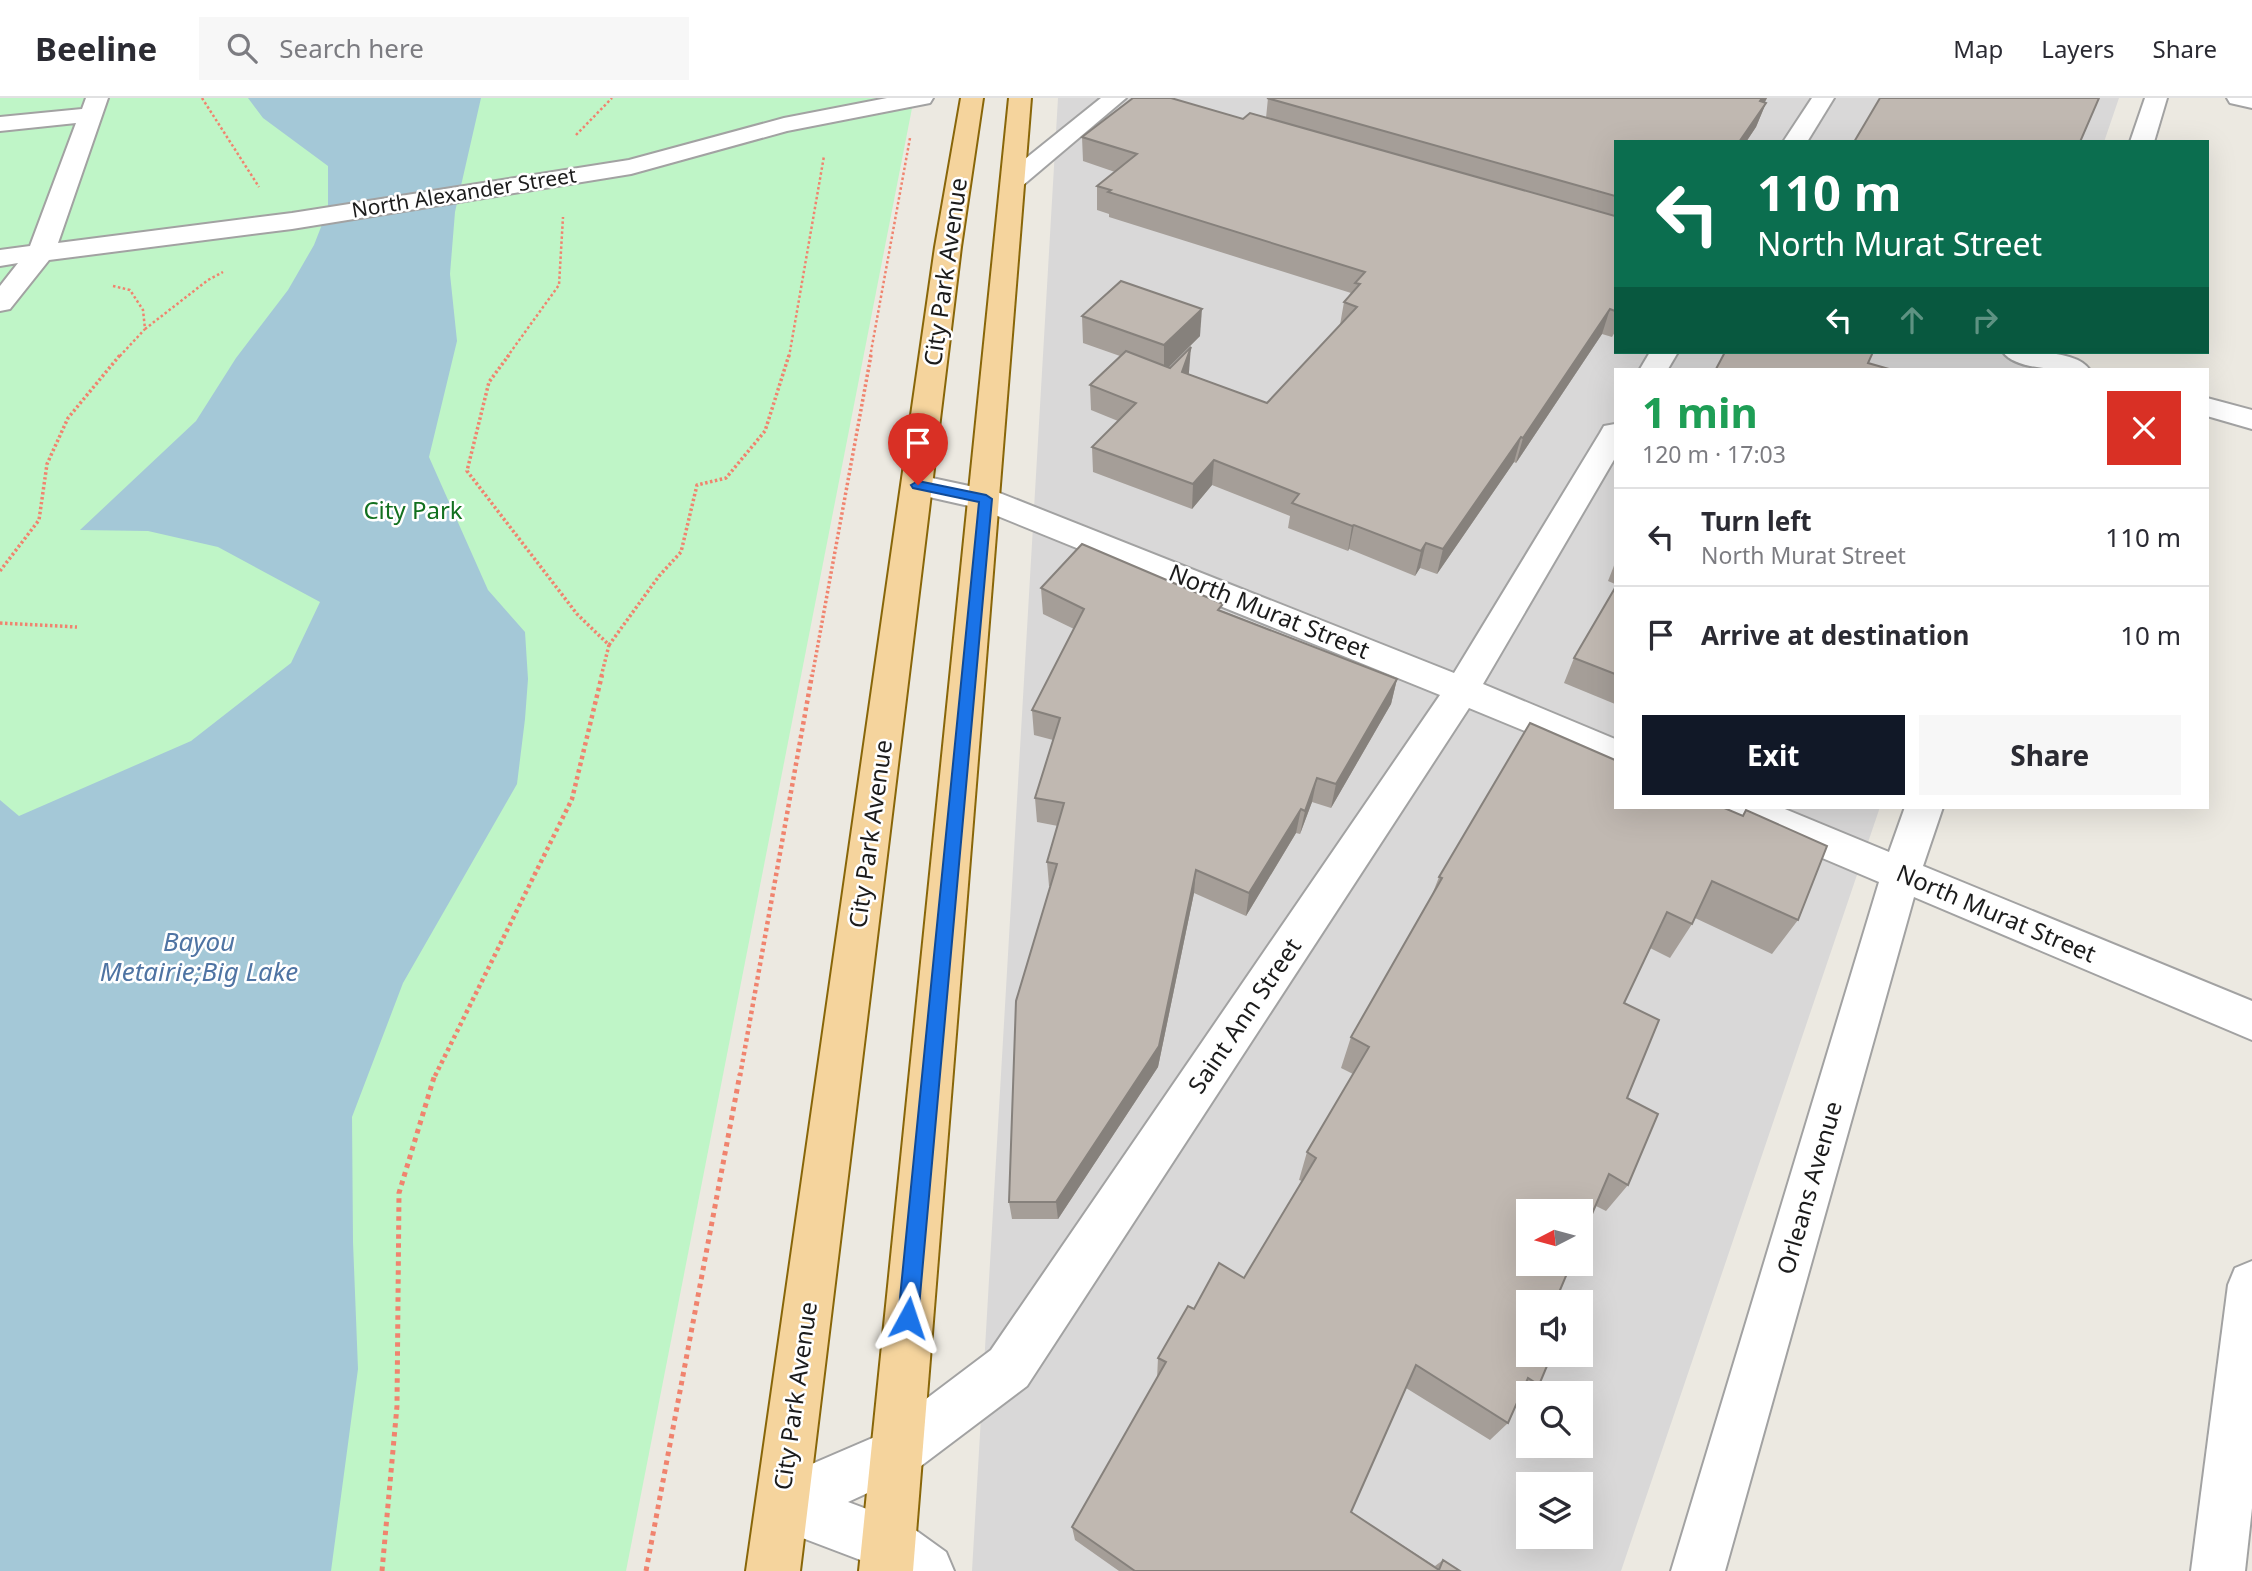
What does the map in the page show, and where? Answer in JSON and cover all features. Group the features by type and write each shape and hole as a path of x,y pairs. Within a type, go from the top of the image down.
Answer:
{"main road":[{"name":"City Park Avenue","path":"773,1571 948,247 972,98"},
{"path":"901,1562 895,1454 986,499 1020,98"}],"street":[{"name":"North Alexander Street","path":"0,258 292,221 631,167 785,125 922,98"},
{"path":"1013,181 1115,98"},
{"path":"1796,140 1824,98"},
{"path":"2143,140 2156,98"},
{"path":"2238,98 2252,101"},
{"path":"0,124 94,107"},
{"path":"0,303 41,253 94,107"},
{"path":"2026,354 2073,365"},
{"path":"2209,408 2252,420"},
{"name":"Saint Ann Street","path":"782,1504 895,1454 1009,1368 1462,690 1614,435"},
{"name":"North Murat Street","path":"918,485 986,499 1614,754"},
{"name":"North Murat Street","path":"1746,809 2252,1021"},
{"name":"Orleans Avenue","path":"1698,1571 1901,874 1923,809"},
{"path":"2218,1571 2252,1285"},
{"path":"782,1504 901,1562"}],"path":[{"path":"609,645 578,614 467,471 489,382 559,285 565,202 564,154 576,135 612,98"},
{"path":"382,1571 397,1406 399,1193 437,1069 572,799 609,645 659,576 681,552 697,485 726,478 765,431 792,346 826,140 834,115"},
{"path":"646,1571 712,1233 911,135"},
{"path":"0,571 39,520 47,464 68,418 101,375 145,329 143,310 130,290 106,284"},
{"path":"0,623 76,627"}],"shaded area":[{"path":"1058,98 2119,98 2105,140 1614,140 1614,354 2032,354 2027,368 1614,368 1614,809 1879,809 1621,1571 972,1571"}],"green space":[{"name":"City Park","path":"0,98 914,98 626,1571 0,1571"}],"water":[{"name":"Bayou Metairie;Big Lake","path":"248,98 481,98 455,212 450,274 457,341 429,457 488,590 525,632 528,679 517,784 403,983 352,1117 358,1369 331,1571 0,1571 0,800 19,816 191,741 291,663 320,602 218,547 148,531 80,530 196,421 236,358 288,290 314,245 328,209 328,166 263,118"}],"building":[{"path":"1133,98 1171,98 1243,119 1250,113 1614,216 1614,311 1610,309 1523,438 1521,437 1443,549 1426,543 1421,551 1292,503 1299,494 1214,460 1193,484 1092,447 1136,403 1090,385 1126,351 1170,368 1191,347 1182,372 1267,403 1357,307 1344,302 1360,284 1355,283 1365,272 1108,192 1111,190 1097,186 1137,154 1082,137"},
{"path":"1267,98 1762,98 1760,101 1766,103 1740,140 1614,140 1614,196"},
{"path":"1880,98 2099,98 2081,140 1855,140"},
{"path":"1121,281 1202,309 1164,345 1082,316"},
{"path":"1724,354 1872,354 1868,363 1886,368 1717,368"},
{"path":"1082,544 1223,604 1218,610 1397,679 1336,784 1317,778 1305,811 1301,809 1249,893 1196,870 1159,1046 1056,1202 1009,1202 1016,1001 1057,864 1047,862 1064,803 1035,798 1060,718 1032,710 1084,609 1041,588"},
{"path":"1614,590 1614,674 1574,658"},
{"path":"1530,723 1614,760 1614,809 1727,809 1743,816 1746,810 1827,846 1798,920 1712,881 1692,924 1667,912 1624,1003 1659,1020 1627,1098 1658,1114 1628,1185 1609,1174 1593,1212 1593,1199 1516,1199 1516,1276 1566,1276 1560,1290 1516,1290 1516,1367 1547,1367 1541,1381 1528,1378 1527,1381 1516,1381 1516,1405 1508,1423 1416,1365 1351,1512 1439,1570 1443,1560 1460,1571 1135,1571 1072,1527 1166,1362 1158,1358 1188,1306 1194,1309 1219,1263 1244,1278 1316,1158 1307,1152 1369,1047 1351,1037 1442,878 1439,877"}],"route":[{"path":"908,1318 986,499 918,485"}]}
